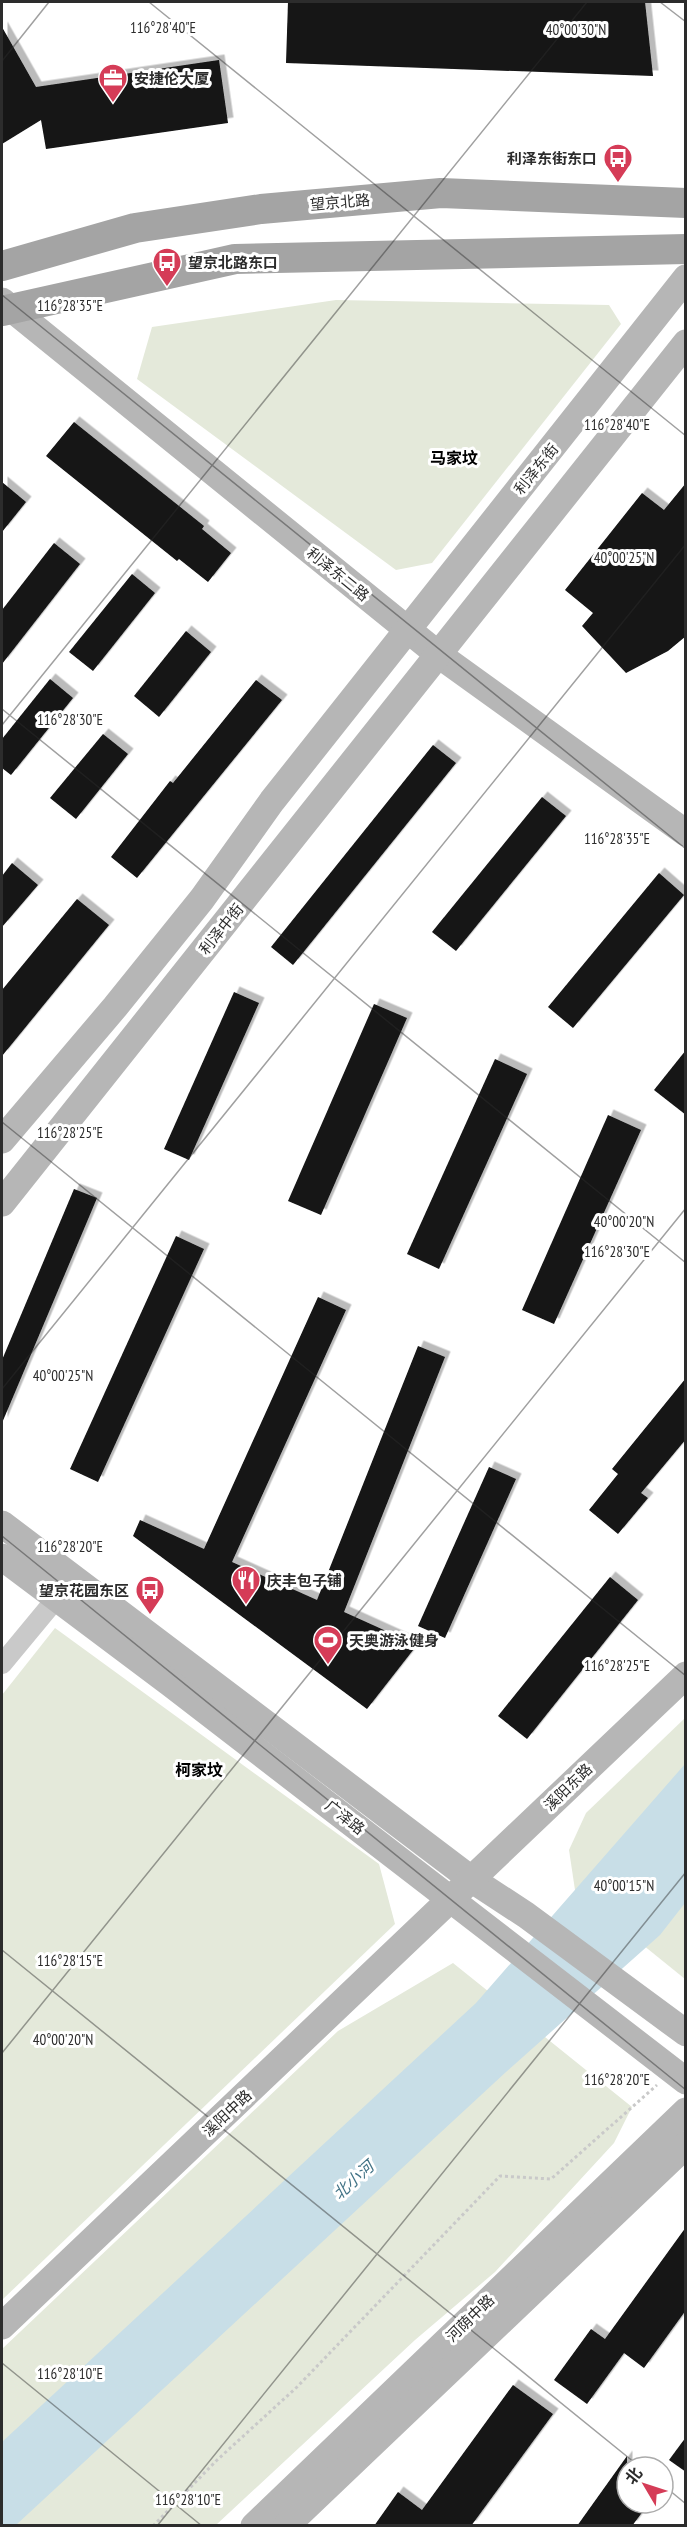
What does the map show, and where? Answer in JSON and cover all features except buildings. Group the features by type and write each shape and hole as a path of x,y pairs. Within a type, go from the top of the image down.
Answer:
{"main road":[{"name":"望京北路","path":"2,266 135,228 261,209 441,193 686,203"},
{"path":"4,307 235,259 686,249"}],"street":[{"name":"利泽东街","path":"408,630 686,278"},
{"name":"利泽东二路","path":"4,307 439,655 686,832"},
{"path":"439,655 686,343"},
{"path":"2,1140 202,899 272,801 408,630"},
{"name":"利泽中街","path":"2,1203 439,655"},
{"name":"广泽路","path":"2,1524 65,1589 452,1900 679,2075"},
{"name":"广泽路","path":"2,1557 65,1589 471,1879 526,1915 686,2033"},
{"path":"2,1664 8,1644 65,1589"},
{"name":"溪阳东路","path":"452,1900 471,1879 686,1675"},
{"name":"溪阳中路","path":"2,2326 452,1900"},
{"name":"河荫中路","path":"254,2526 686,2110"},
{"name":"河荫中路","path":"290,2524 686,2145"}],"path":[{"path":"153,2526 216,2461 305,2379 500,2176 551,2180 679,2075"}],"shaded area":[{"path":"336,300 609,305 621,324 432,563 396,570 137,379 152,327"},
{"path":"55,1628 379,1864 395,1924 2,2300 2,1695"},
{"path":"685,1718 685,1979 575,1890 569,1850 586,1813"},
{"path":"453,1963 632,2107 614,2143 495,2272 415,2340 216,2525 2,2526 2,2349 338,2031"}],"water":[{"name":"北小河","path":"685,1764 685,1903 660,1935 506,2072 16,2525 2,2526 2,2442 476,2003"}],"place":[{"name":"安捷伦大厦","path":"113,104"},
{"name":"利泽东街东口","path":"618,184"},
{"name":"望京北路东口","path":"167,288"},
{"name":"庆丰包子铺","path":"246,1606"},
{"name":"望京花园东区","path":"150,1616"},
{"name":"天奥游泳健身","path":"328,1666"}],"district":[{"name":"马家坟","path":"454,458"},
{"name":"柯家坟","path":"199,1770"}]}
